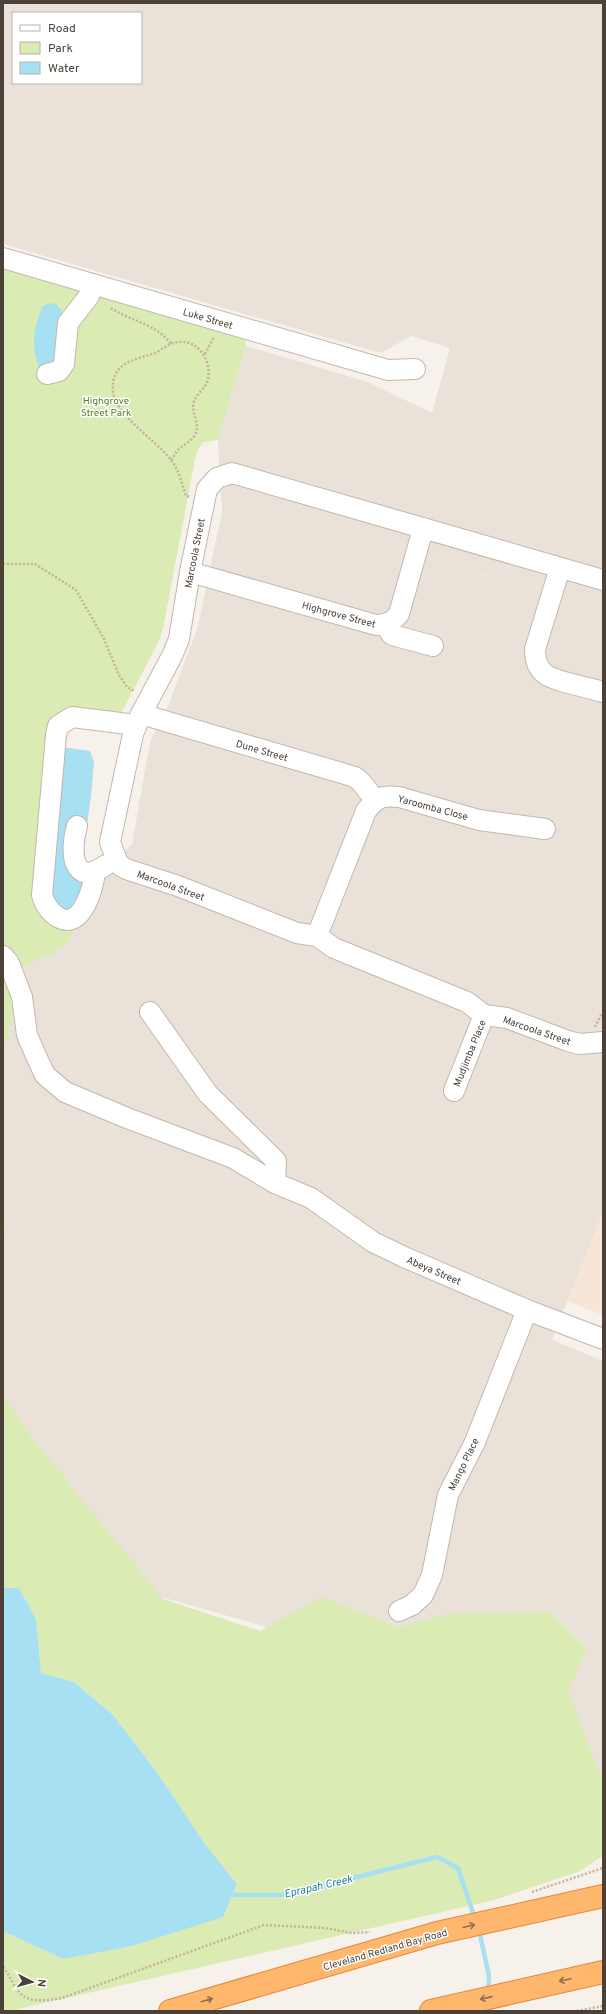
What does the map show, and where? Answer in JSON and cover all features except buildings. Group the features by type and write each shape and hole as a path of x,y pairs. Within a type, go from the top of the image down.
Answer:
{"highway":[{"path":"570,1898 603,1881"},
{"name":"Cleveland Redland Bay Road","path":"170,2011 437,1933 501,1918 570,1898 603,1896"},
{"path":"440,2009 603,1972"}],"street":[{"name":"Luke Street","path":"3,258 388,370 415,369"},
{"path":"47,374 59,371 64,364 68,323 89,296 92,284"},
{"name":"Marcoola Street","path":"423,529 232,474 217,478 207,489 190,572 179,639 172,656 139,720 110,842 118,864 126,869 178,886 297,933 317,936 334,948 466,1002 484,1015 507,1018 578,1044 603,1042"},
{"path":"423,529 603,580"},
{"name":"Highgrove Street","path":"190,572 376,625 385,625 393,621 399,614 423,529"},
{"path":"560,568 535,649 535,659 539,668 546,675 603,692"},
{"path":"385,625 392,635 433,646"},
{"name":"Dune Street","path":"94,871 94,882 83,910 77,916 71,920 63,919 56,917 48,910 42,895 56,735 58,726 72,717 139,720 355,777 361,782 375,800"},
{"name":"Yaroomba Close","path":"375,800 386,795 399,797 479,820 545,829"},
{"path":"317,936 366,811 375,800"},
{"path":"77,826 72,840 74,862 83,871 94,871 116,858"},
{"name":"Abeya Street","path":"3,956 9,963 22,998 27,1035 37,1058 45,1075 65,1092 127,1118 233,1158 275,1184 311,1198 373,1242 404,1258 527,1310 603,1339"},
{"path":"150,1012 208,1094 276,1161 275,1184"},
{"name":"Mudjimba Place","path":"454,1091 484,1015"},
{"name":"Mango Place","path":"400,1610 412,1606 423,1595 432,1575 448,1495 475,1442 527,1310"}],"path":[{"path":"172,460 177,451 192,439 195,434 197,428 193,404 195,398 208,381 209,372 205,354 190,343 183,342 173,343 154,353 129,360 120,369 114,381 114,394 118,406 172,460 180,477 186,496 192,497"},
{"path":"3,563 35,564 76,590 103,637 119,675 127,687 136,692"},
{"path":"530,1893 603,1868"},
{"path":"3,1967 20,1995 35,2000 49,2000 62,1998 264,1925 325,1928 352,1933 371,1932"},
{"path":"577,2011 603,2006"}],"shaded area":[{"path":"3,3 603,3 603,1212 552,1340 603,1361 603,1780 403,1666 116,1584 3,1496 3,916 95,878 132,844 150,742 170,701 198,626 222,512 218,440 246,346 368,382 432,413 450,348 412,336 380,353 3,244","holes":["377,544 559,596 470,571"]},
{"path":"603,1212 603,1315 568,1301"}],"green space":[{"name":"Highgrove Street Park","path":"3,267 245,337 246,346 218,440 204,442 198,449 195,459 163,629 158,643 119,717 60,715 76,924 69,942 52,954 22,967 3,1058"},
{"path":"3,1177 6,1236 3,1249"},
{"path":"3,1394 29,1434 163,1599 260,1631 321,1597 399,1627 453,1613 550,1612 587,1649 568,1691 603,1781 603,1856 578,1872 494,1900 9,2011 3,2011 3,1931 63,1959 223,1917 237,1884 205,1844 156,1771 113,1715 74,1682 41,1673 36,1619 19,1588 3,1588"}],"water":[{"path":"50,303 56,304 62,311 54,365 42,371 35,356 35,330 43,306"},
{"path":"62,747 90,751 94,762 84,845 87,885 79,907 65,914 50,898"},
{"path":"3,1588 19,1588 36,1619 41,1673 74,1682 113,1715 156,1771 205,1844 237,1884 223,1917 132,1946 63,1959 3,1931"}],"waterway":[{"name":"Eprapah Creek","path":"227,1894 285,1895 437,1857 458,1868 475,1919"},
{"name":"Eprapah Creek","path":"479,1930 489,1976 488,1991"}]}
